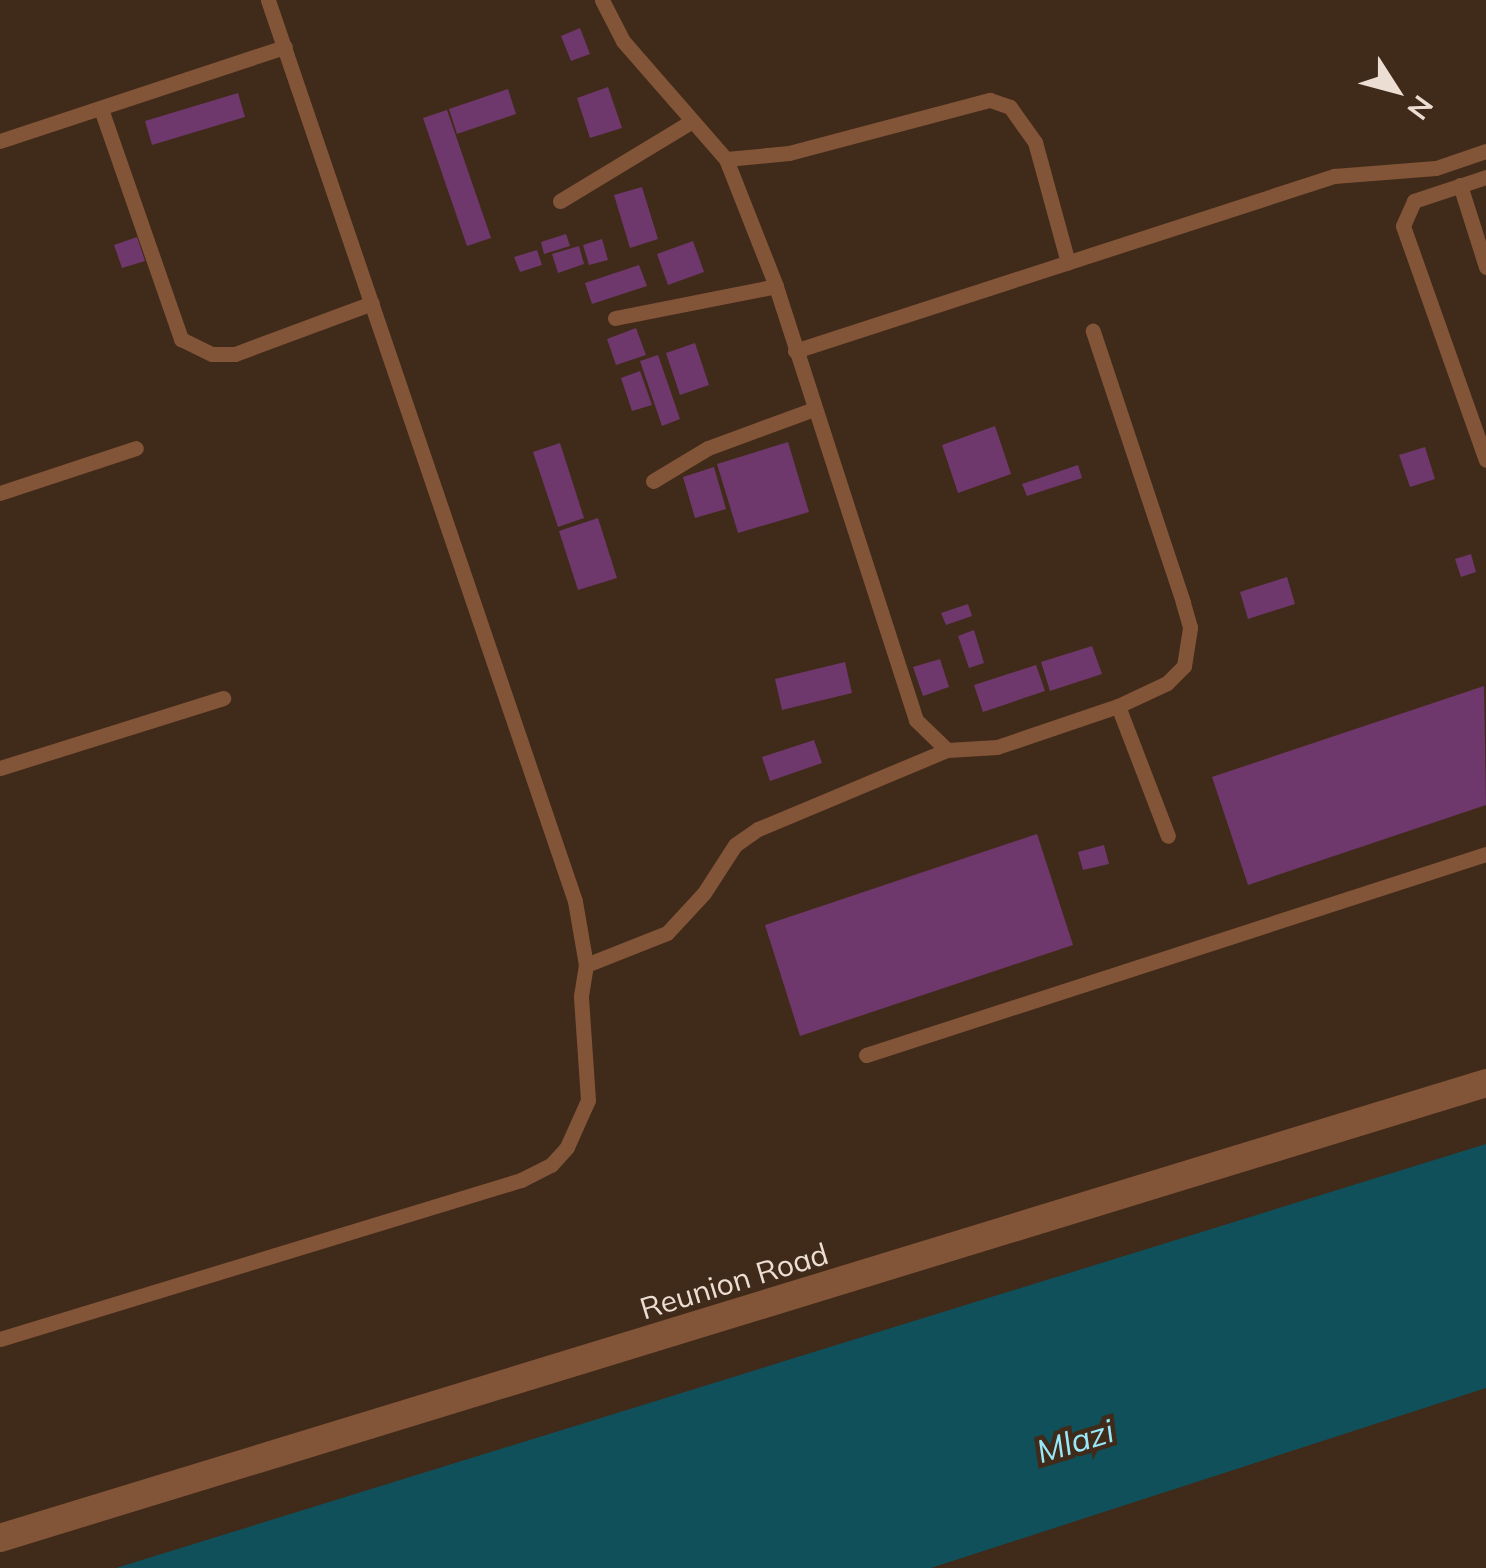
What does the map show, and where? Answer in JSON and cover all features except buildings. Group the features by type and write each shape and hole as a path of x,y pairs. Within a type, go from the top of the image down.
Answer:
{"street":[{"name":"Reunion Road","path":"0,1538 1486,1083"}],"lane":[{"path":"0,1340 504,1186 552,1165 588,1100 581,996 586,964 575,902 268,0"},
{"path":"602,0 623,41 726,159 776,286 916,720 947,750"},
{"path":"0,141 284,47"},
{"path":"726,159 789,152 990,100 1010,107 1035,142 1068,262"},
{"path":"101,109 181,338 212,354 235,354 372,302"},
{"path":"560,201 692,121"},
{"path":"795,352 1349,172 1436,168 1486,152"},
{"path":"1486,176 1414,201 1402,226 1486,460"},
{"path":"1460,185 1486,266"},
{"path":"615,318 776,286"},
{"path":"586,964 668,932 704,893 734,845 758,829 947,750 997,747 1118,706 1167,683 1184,666 1190,627 1093,332"},
{"path":"653,482 708,448 814,409"},
{"path":"0,492 136,448"},
{"path":"0,768 223,698"},
{"path":"1118,706 1168,836"},
{"path":"866,1055 1486,854"}],"water":[{"name":"Mlazi","path":"1486,1144 1486,1388 931,1568 116,1568"}]}
